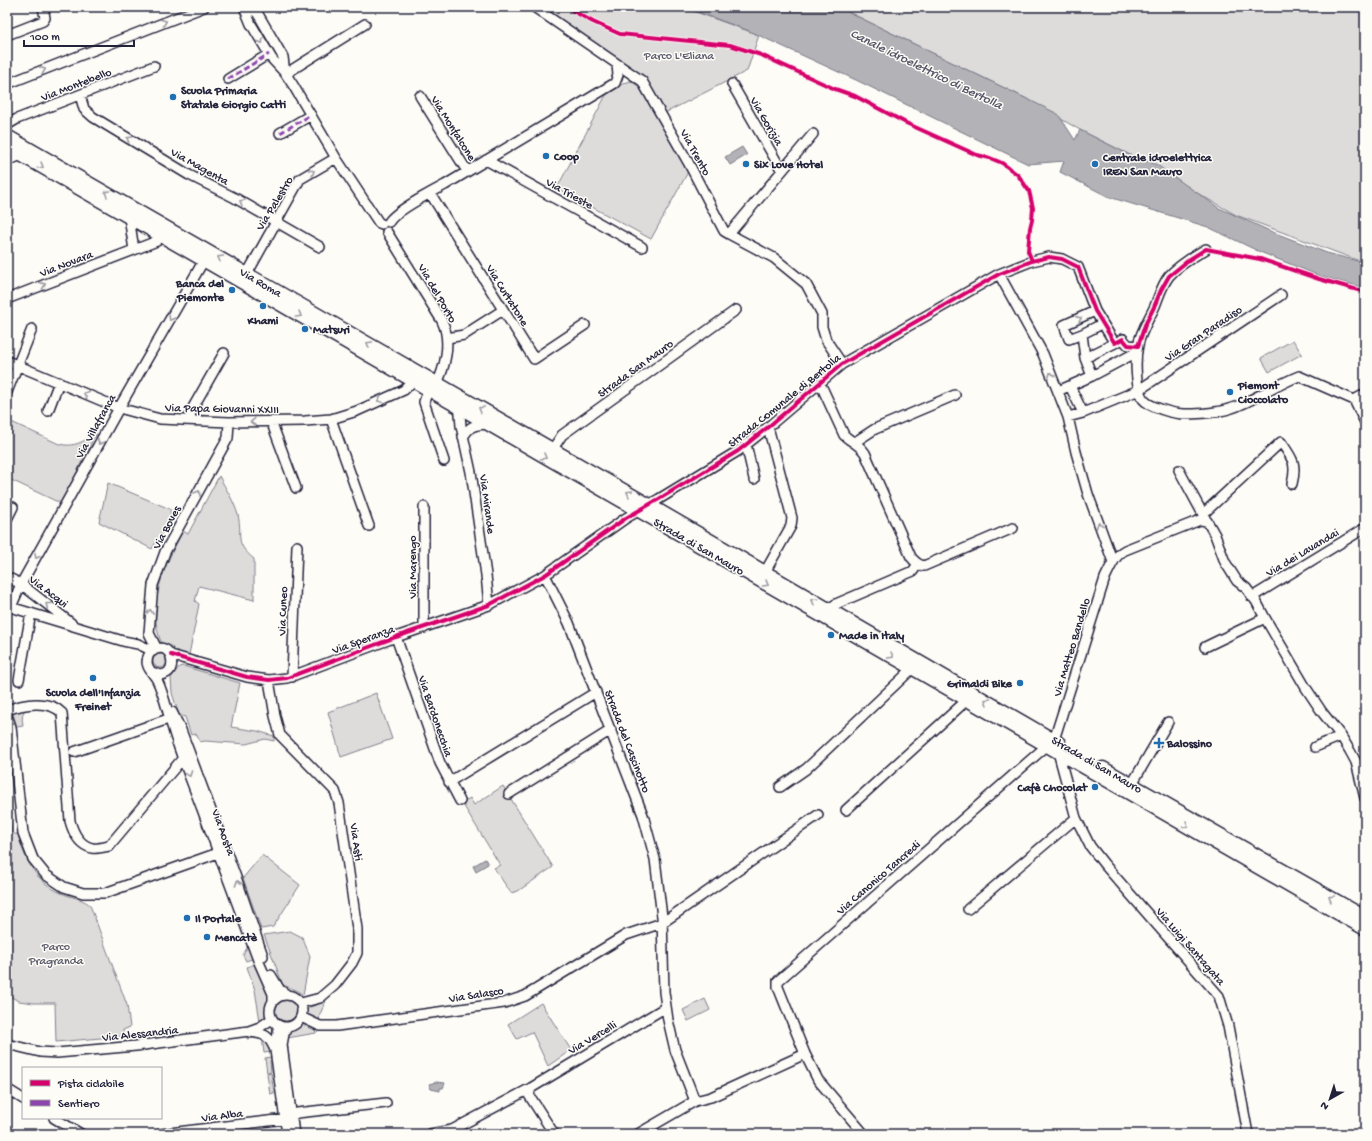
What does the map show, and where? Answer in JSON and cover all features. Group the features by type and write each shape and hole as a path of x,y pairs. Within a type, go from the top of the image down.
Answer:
{"main road":[{"name":"Via Roma","path":"7,136 246,274 432,389"},
{"name":"Via Roma","path":"7,147 412,381 459,402 513,433"},
{"name":"Via Roma","path":"459,402 486,424 513,433"},
{"name":"Strada di San Mauro","path":"513,433 552,450 765,572 912,669 1053,745 1132,784 1365,917"},
{"name":"Strada di San Mauro","path":"513,433 638,511 827,614 1365,929"}],"street":[{"path":"7,35 43,21 45,18 42,7"},
{"path":"7,84 204,7"},
{"path":"244,7 250,21 270,56 286,74 336,158 379,222 386,223 392,217 430,193 615,83 618,75 617,65"},
{"path":"251,7 282,54 286,74"},
{"name":"Via Trento","path":"534,7 642,82 688,162 724,231 729,234"},
{"path":"250,21 250,16 253,14 259,17"},
{"path":"286,74 365,24"},
{"path":"270,56 277,61 280,59 282,54"},
{"path":"228,79 270,56"},
{"name":"Via Montebello","path":"7,125 17,119 154,66"},
{"name":"Via Gorizia","path":"732,84 782,171"},
{"name":"Via Magenta","path":"80,95 84,109 93,117 189,175 235,198 320,247"},
{"name":"Via Monfalcone","path":"420,96 467,171"},
{"path":"280,133 311,115"},
{"path":"729,234 812,134"},
{"path":"7,162 21,155"},
{"name":"Via Palestro","path":"246,274 300,179 336,158"},
{"name":"Via Trieste","path":"486,160 642,247"},
{"name":"Via Curtatone","path":"430,193 534,358 585,326"},
{"path":"129,217 134,250"},
{"name":"Via del Porto","path":"386,223 382,230 387,232 447,330 444,365 424,402 444,462"},
{"name":"Strada Comunale di Bertolla","path":"729,234 774,258 806,284 822,314 822,327 826,340 842,364"},
{"name":"Via Novara","path":"7,299 157,241 161,236"},
{"path":"1206,249 1190,259 1169,276 1145,325 1138,349 1136,368 1139,390 1143,400 1158,408 1184,414 1217,411 1241,405 1283,382 1299,376 1354,400 1365,422"},
{"name":"Strada Comunale di Bertolla","path":"545,575 626,518 650,505 746,444 842,364 1000,274 1049,256 1062,259 1078,267 1095,311 1115,343"},
{"name":"Via Villafranca","path":"9,606 119,408 204,260"},
{"path":"1000,274 1043,354 1058,391 1068,417 1088,494 1113,562"},
{"name":"Via Gran Paradiso","path":"1068,417 1139,390 1281,295"},
{"path":"447,338 464,335 503,310"},
{"name":"Strada San Mauro","path":"552,450 562,435 736,310"},
{"path":"1095,311 1064,325 1069,339 1102,324"},
{"path":"7,392 32,330"},
{"path":"1082,334 1085,358 1092,376"},
{"path":"1085,358 1123,339 1128,345 1138,349"},
{"path":"1058,391 1092,376 1138,349"},
{"path":"190,420 191,411 224,353"},
{"name":"Via Papa Giovanni XXIII","path":"7,361 119,408 160,419 229,422 305,421 331,419 358,410 404,390 412,381"},
{"path":"48,411 59,382"},
{"name":"Strada Comunale di Bertolla","path":"820,383 844,435 849,440 855,442 861,447 865,453 911,557 918,564"},
{"path":"1070,386 1083,412"},
{"path":"1354,400 1365,394"},
{"path":"855,442 875,429 955,395"},
{"name":"Via Mirande","path":"459,402 461,426 471,472 489,605"},
{"path":"331,419 369,526"},
{"path":"270,421 296,488"},
{"name":"Via Boves","path":"155,650 149,633 153,586 165,552 228,438 229,422"},
{"path":"463,437 469,428 474,425 486,424"},
{"path":"765,572 791,526 792,518 768,427"},
{"path":"1113,562 1120,552 1205,517 1281,442 1294,460 1294,477 1292,484"},
{"name":"Strada Comunale di Bertolla","path":"746,444 754,479"},
{"path":"1179,470 1216,535 1225,562 1237,581 1246,588 1256,600 1306,688 1341,736 1356,762 1365,798"},
{"name":"Via Marengo","path":"424,506 424,628"},
{"path":"7,519 13,507"},
{"path":"827,614 836,604 913,571 918,564 924,566 1013,528"},
{"name":"Via dei Lavandai","path":"1252,596 1365,528"},
{"name":"Via Cuneo","path":"292,677 297,546"},
{"name":"Via Matteo Bandello","path":"1053,745 1105,578 1113,562"},
{"name":"Via Mirande","path":"486,575 498,596 503,598"},
{"name":"Via Speranza","path":"175,658 247,676 270,680 292,677 396,637 489,605 545,575"},
{"name":"Strada del Cascinotto","path":"545,575 569,623 640,803 655,859 662,923 664,992 668,1020 676,1050 695,1101"},
{"name":"Via Acqui","path":"7,577 21,584 75,626"},
{"path":"9,606 125,642 138,644 155,650 165,650 175,658 172,668 165,674 159,675 152,672 147,666 147,662 140,651 125,642"},
{"path":"19,680 31,613"},
{"path":"1205,647 1265,618"},
{"name":"Via Bardonecchia","path":"396,637 440,763 460,801"},
{"path":"147,662 147,657 155,650"},
{"path":"780,787 806,769 912,669"},
{"name":"Via Aosta","path":"152,672 158,681 172,718 184,737 261,968 273,994 273,1000"},
{"name":"Via Aosta","path":"165,674 167,696 183,758 218,853 267,967 276,985 286,994"},
{"name":"Via Asti","path":"270,680 280,735 335,791 339,803 358,929 356,953 352,963 335,984 320,998 301,1003"},
{"path":"449,782 596,692"},
{"path":"846,810 967,700"},
{"path":"7,710 25,704 40,704 56,707 62,713 70,821 73,832 81,842 92,848 109,846 183,758"},
{"path":"7,716 11,729 23,833 33,859 46,875 64,887 83,893 105,893 218,853"},
{"path":"74,752 172,718"},
{"path":"1132,784 1168,722"},
{"path":"509,794 611,730"},
{"path":"1315,747 1341,736"},
{"name":"Via Luigi Santagata","path":"1053,745 1076,818 1090,846 1219,996 1228,1026 1248,1134"},
{"name":"Via Canonico Tancredi","path":"805,1054 778,987 778,981 1053,745"},
{"path":"662,923 818,815"},
{"path":"968,909 1076,818"},
{"name":"Via Salasco","path":"301,1017 320,1026 337,1026 504,1004 525,996 626,935 662,923"},
{"path":"279,1024 297,1023 301,1017 301,1003 295,997 286,994 277,997 273,1000 269,1009 284,1034 282,1045 289,1118 287,1134"},
{"name":"Via Vercelli","path":"430,1134 452,1130 531,1088 666,1007"},
{"path":"275,1050 279,1024"},
{"name":"Via Alessandria","path":"7,1044 40,1052 57,1053 136,1046 249,1031 260,1027 279,1024"},
{"path":"249,1031 264,1034 271,1040 275,1050 289,1118 294,1134"},
{"path":"638,1134 695,1101 711,1097 805,1054 818,1080 864,1134"},
{"path":"531,1088 529,1096 554,1134"},
{"path":"7,1089 22,1098"},
{"path":"289,1118 297,1113 386,1103"},
{"name":"Via Alba","path":"161,1134 289,1118"},
{"path":"56,1119 81,1134"}],"green space":[{"name":"Parco L'Eliana","path":"535,7 682,7 759,35 747,71 661,115 642,81"},
{"path":"838,7 1365,7 1365,263 1236,215 1130,155 1080,130 1025,98"},
{"path":"631,81 639,87 688,172 651,239 557,188 606,95 624,83"},
{"path":"1293,340 1302,354 1269,372 1261,358"},
{"path":"7,420 59,444 65,445 74,444 96,434 98,435 93,438 87,456 82,461 72,484 60,503 7,478"},
{"path":"219,476 230,495 238,515 240,539 243,548 254,559 254,600 199,586 195,601 199,604 189,655 176,653 169,647 162,644 157,630 156,601 159,586 170,557 183,531 188,534"},
{"path":"108,483 170,509 167,525 152,549 99,522"},
{"path":"160,654 165,656 167,661 165,666 160,668 155,666 153,661 155,656"},
{"path":"183,666 240,683 231,727 257,731 274,736 274,741 265,739 246,744 205,741 200,742 196,734 191,735 185,717 179,715 172,693 171,678 179,667"},
{"path":"376,693 392,739 341,757 328,712"},
{"path":"28,707 23,714 23,726 17,727 13,713"},
{"path":"503,786 553,867 518,891 511,893 494,868 500,865 462,803 470,798 474,805"},
{"name":"Parco Pragranda","path":"7,791 12,834 18,834 32,869 52,888 90,905 127,1005 130,1027 123,1030 123,1036 56,1042 55,1003 19,1001 7,995"},
{"path":"262,855 300,885 273,927 261,929 243,878"},
{"path":"290,931 302,937 310,956 303,995 296,990 283,985 264,935"},
{"path":"248,946 255,958 246,961 243,955"},
{"path":"257,963 270,996 265,1016 260,1021 255,990 247,967"},
{"path":"286,999 294,1002 297,1010 294,1018 286,1021 278,1018 275,1010 278,1002"},
{"path":"705,999 710,1010 688,1021 683,1010"},
{"path":"326,1001 320,1014 319,1021 307,1015 306,1012 308,1008"},
{"path":"541,1003 571,1050 548,1066 532,1032 517,1039 508,1024"},
{"path":"303,1024 315,1028 316,1033 287,1038 290,1031"},
{"path":"247,1037 261,1037 247,1039"},
{"path":"262,1037 266,1039 270,1045 271,1052 264,1053"},
{"path":"287,1039 288,1049 286,1050 286,1042"},
{"path":"271,1057 271,1072 267,1073 265,1058"},
{"path":"271,1073 274,1093 270,1094 267,1074"}],"water":[{"name":"Canale idroelettrico di Bertolla","path":"684,7 838,7 1058,114 1075,140 1080,130 1130,155 1139,157 1157,165 1219,208 1270,231 1327,253 1365,263 1365,288 1320,276 1260,252 1208,227 1109,197 1060,172 1064,161 1028,164 856,80 747,30"},
{"path":"742,147 747,155 730,165 725,157"},
{"path":"485,859 488,864 476,872 473,866"},
{"path":"436,1082 445,1083 443,1088 440,1088 440,1091 431,1089 429,1084"}],"marked path":[{"path":"228,79 269,54"},
{"path":"280,133 311,115"}],"cycle path":[{"path":"566,7 593,22 620,34 730,45 761,55 835,89 855,96 906,123 977,155 1002,163 1018,175 1029,191 1033,208 1028,251 1032,261"},
{"path":"171,655 247,677 269,680 287,678 396,637 489,605 545,575 626,518 738,451 842,364 999,274 1032,261 1049,257 1062,259 1078,267 1095,311 1114,342 1115,343 1123,339 1128,345 1138,346 1145,325 1169,276 1190,259 1206,249 1260,259 1319,279 1365,292"}],"place":[{"name":"Scuola Primaria Statale Giorgio Catti","path":"173,97"},
{"name":"Coop","path":"546,156"},
{"name":"Six Love Hotel","path":"746,164"},
{"name":"Centrale idroelettrica IREN San Mauro","path":"1095,164"},
{"name":"Banca del Piemonte","path":"232,290"},
{"name":"Khami","path":"263,306"},
{"name":"Matsuri","path":"305,329"},
{"name":"Piemont Cioccolato","path":"1230,392"},
{"name":"Made in Italy","path":"831,635"},
{"name":"Scuola dell'Infanzia Freinet","path":"93,678"},
{"name":"Grimaldi Bike","path":"1020,683"},
{"name":"Balossino","path":"1159,743"},
{"name":"Cafè Chocolat","path":"1095,787"},
{"name":"Il Portale","path":"187,918"},
{"name":"Mencatè","path":"207,937"}]}
